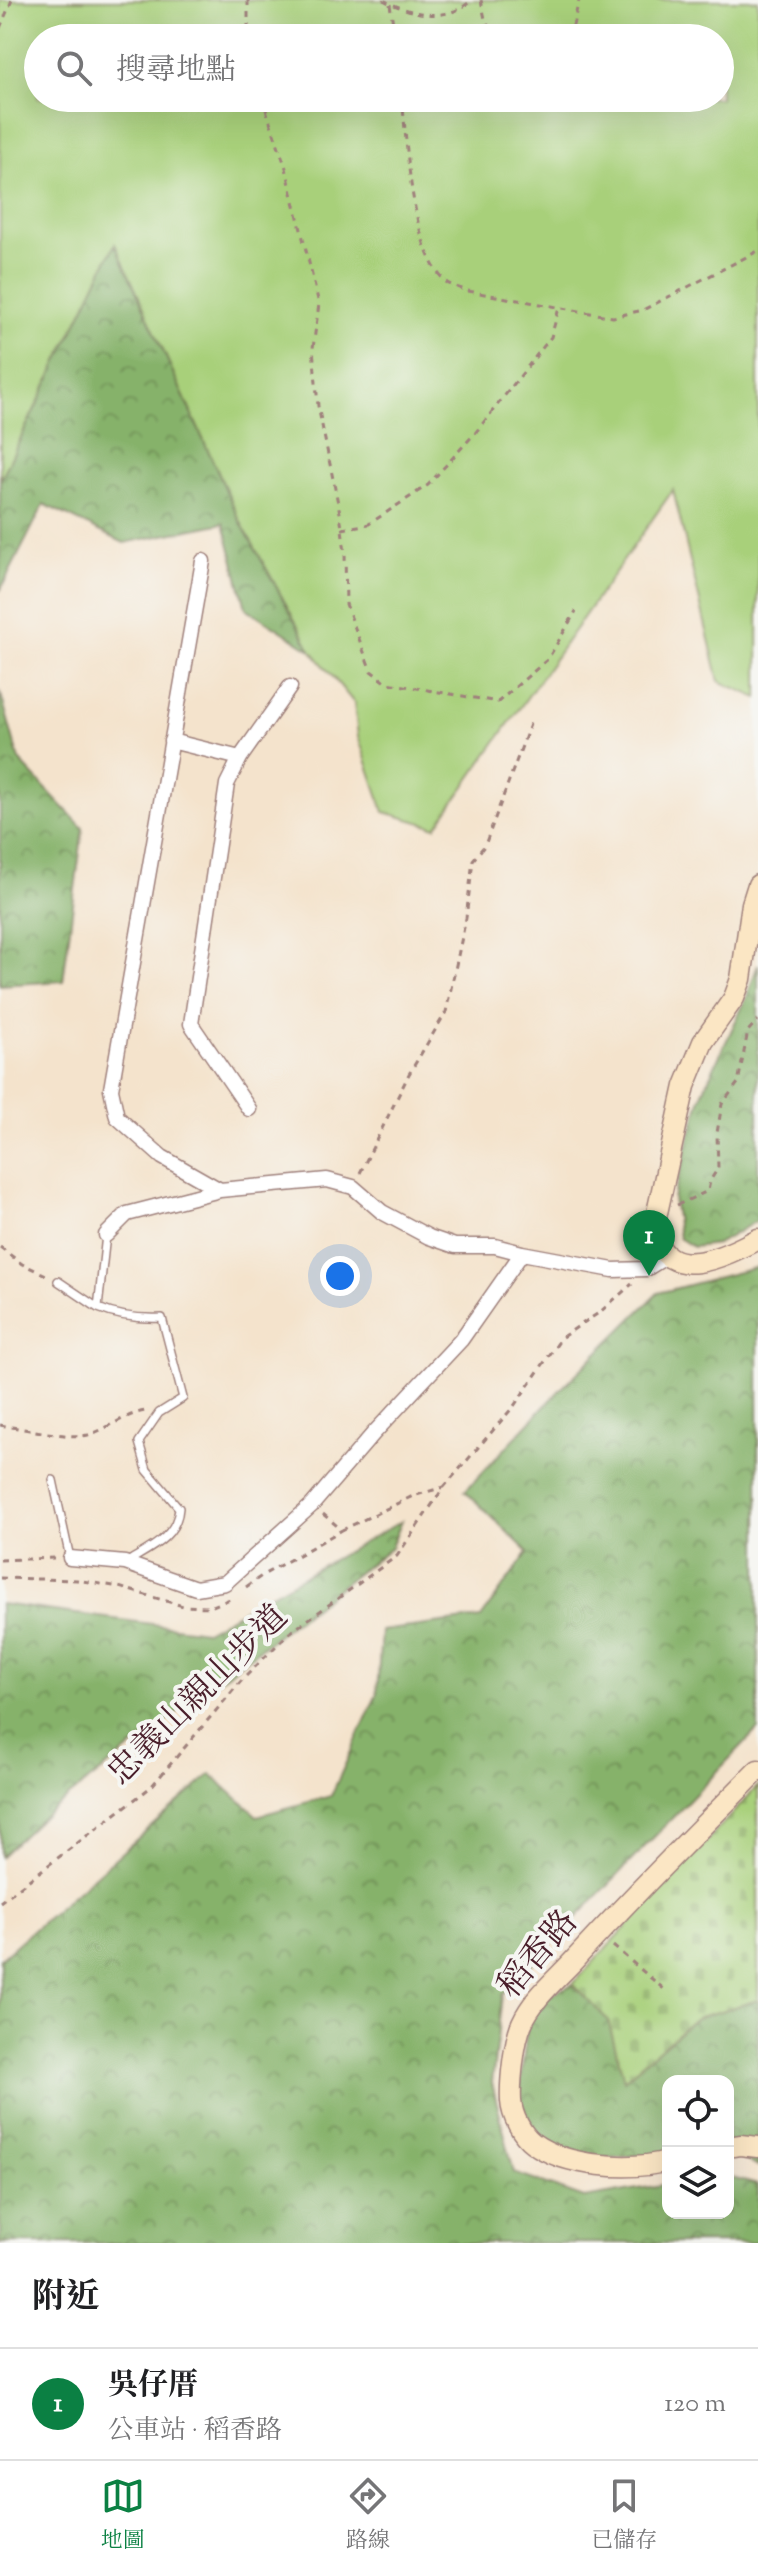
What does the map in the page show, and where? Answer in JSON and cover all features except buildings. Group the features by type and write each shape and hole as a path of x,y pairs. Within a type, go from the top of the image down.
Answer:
{"street":[{"path":"203,561 111,1089 117,1117 162,1157 220,1190"},
{"path":"249,1109 191,1024 227,784 240,758 290,687"},
{"path":"171,741 240,758"},
{"path":"758,885 752,904 741,979 734,998 694,1060 685,1086 653,1231 657,1245 667,1256 688,1262 721,1258 758,1239"},
{"path":"106,1235 127,1214 220,1190 327,1180 353,1187 382,1212 429,1237 455,1246 495,1246 613,1270 646,1269 667,1256"},
{"path":"70,1558 125,1563 196,1588 225,1583 312,1505 461,1340 522,1253"},
{"name":"稻香路","path":"662,2162 647,2166 588,2164 544,2151 527,2139 516,2121 511,2103 516,2042 522,2023 533,2005 758,1770"},
{"path":"734,2146 758,2147"}],"lane":[{"path":"98,1308 106,1235"},
{"path":"58,1281 98,1308 114,1314 141,1319 162,1318 183,1398 159,1413 139,1442 147,1470 179,1508 178,1522 160,1542 125,1563"},
{"path":"53,1480 70,1558"}],"path":[{"path":"0,28 12,0"},
{"path":"248,0 248,24"},
{"path":"383,0 435,16 463,8 472,0"},
{"path":"481,0 488,24"},
{"path":"573,24 579,0"},
{"path":"390,4 393,24"},
{"path":"267,112 286,168 319,304 313,348 318,406 342,529 346,604 371,671 387,683 498,702 548,659 576,611"},
{"path":"404,112 416,215 433,266 446,283 468,291 613,317 643,310 758,251"},
{"path":"342,529 369,524 428,485 476,432 537,356 551,337 559,308"},
{"path":"353,1187 409,1074 446,1012 466,918 473,860 485,845 532,719"},
{"path":"656,1215 708,1191 718,1168 717,1133 722,1104 738,1083 748,1031 758,1020"},
{"path":"0,1247 22,1264 58,1281"},
{"name":"忠義山親山步道","path":"0,1902 151,1787 242,1680 288,1634 397,1556 444,1487 514,1406 562,1337 629,1289 646,1269"},
{"path":"0,1425 84,1436 143,1410 159,1413"},
{"path":"312,1505 342,1530 413,1496 444,1487"},
{"path":"0,1560 70,1558"},
{"path":"598,1934 665,1990"}],"green space":[{"path":"0,0 758,0 758,698 719,681 673,490 436,827 384,812 358,736 354,703 311,650 239,519 115,245 0,481"},
{"path":"115,244 239,519 311,650 246,608 224,523 124,543 44,504 0,591 0,481"},
{"path":"0,691 19,760 83,828 63,981 0,985"},
{"path":"758,964 758,1220 717,1244 693,1247 679,1238 673,1198 704,1089 747,997"},
{"path":"758,1267 758,1729 502,1995 492,2083 514,2173 584,2198 662,2185 662,2219 734,2219 734,2179 758,2185 758,2243 0,2243 0,1959 211,1774 257,1816 331,1796 377,1694 381,1631 481,1618 528,1552 465,1491 559,1391 658,1293"},
{"path":"402,1521 391,1547 41,1818 0,1857 0,1604 205,1631"},
{"path":"758,1786 758,2000 696,2018 624,2079 608,2020 573,1984"},
{"path":"573,1984 608,2020 624,2079 696,2018 758,2000 758,2167 734,2153 734,2075 662,2075 662,2154 596,2159 540,2139 519,2099 527,2026 535,2002"}],"place":[{"name":"吳仔厝","path":"649,1276"}]}
